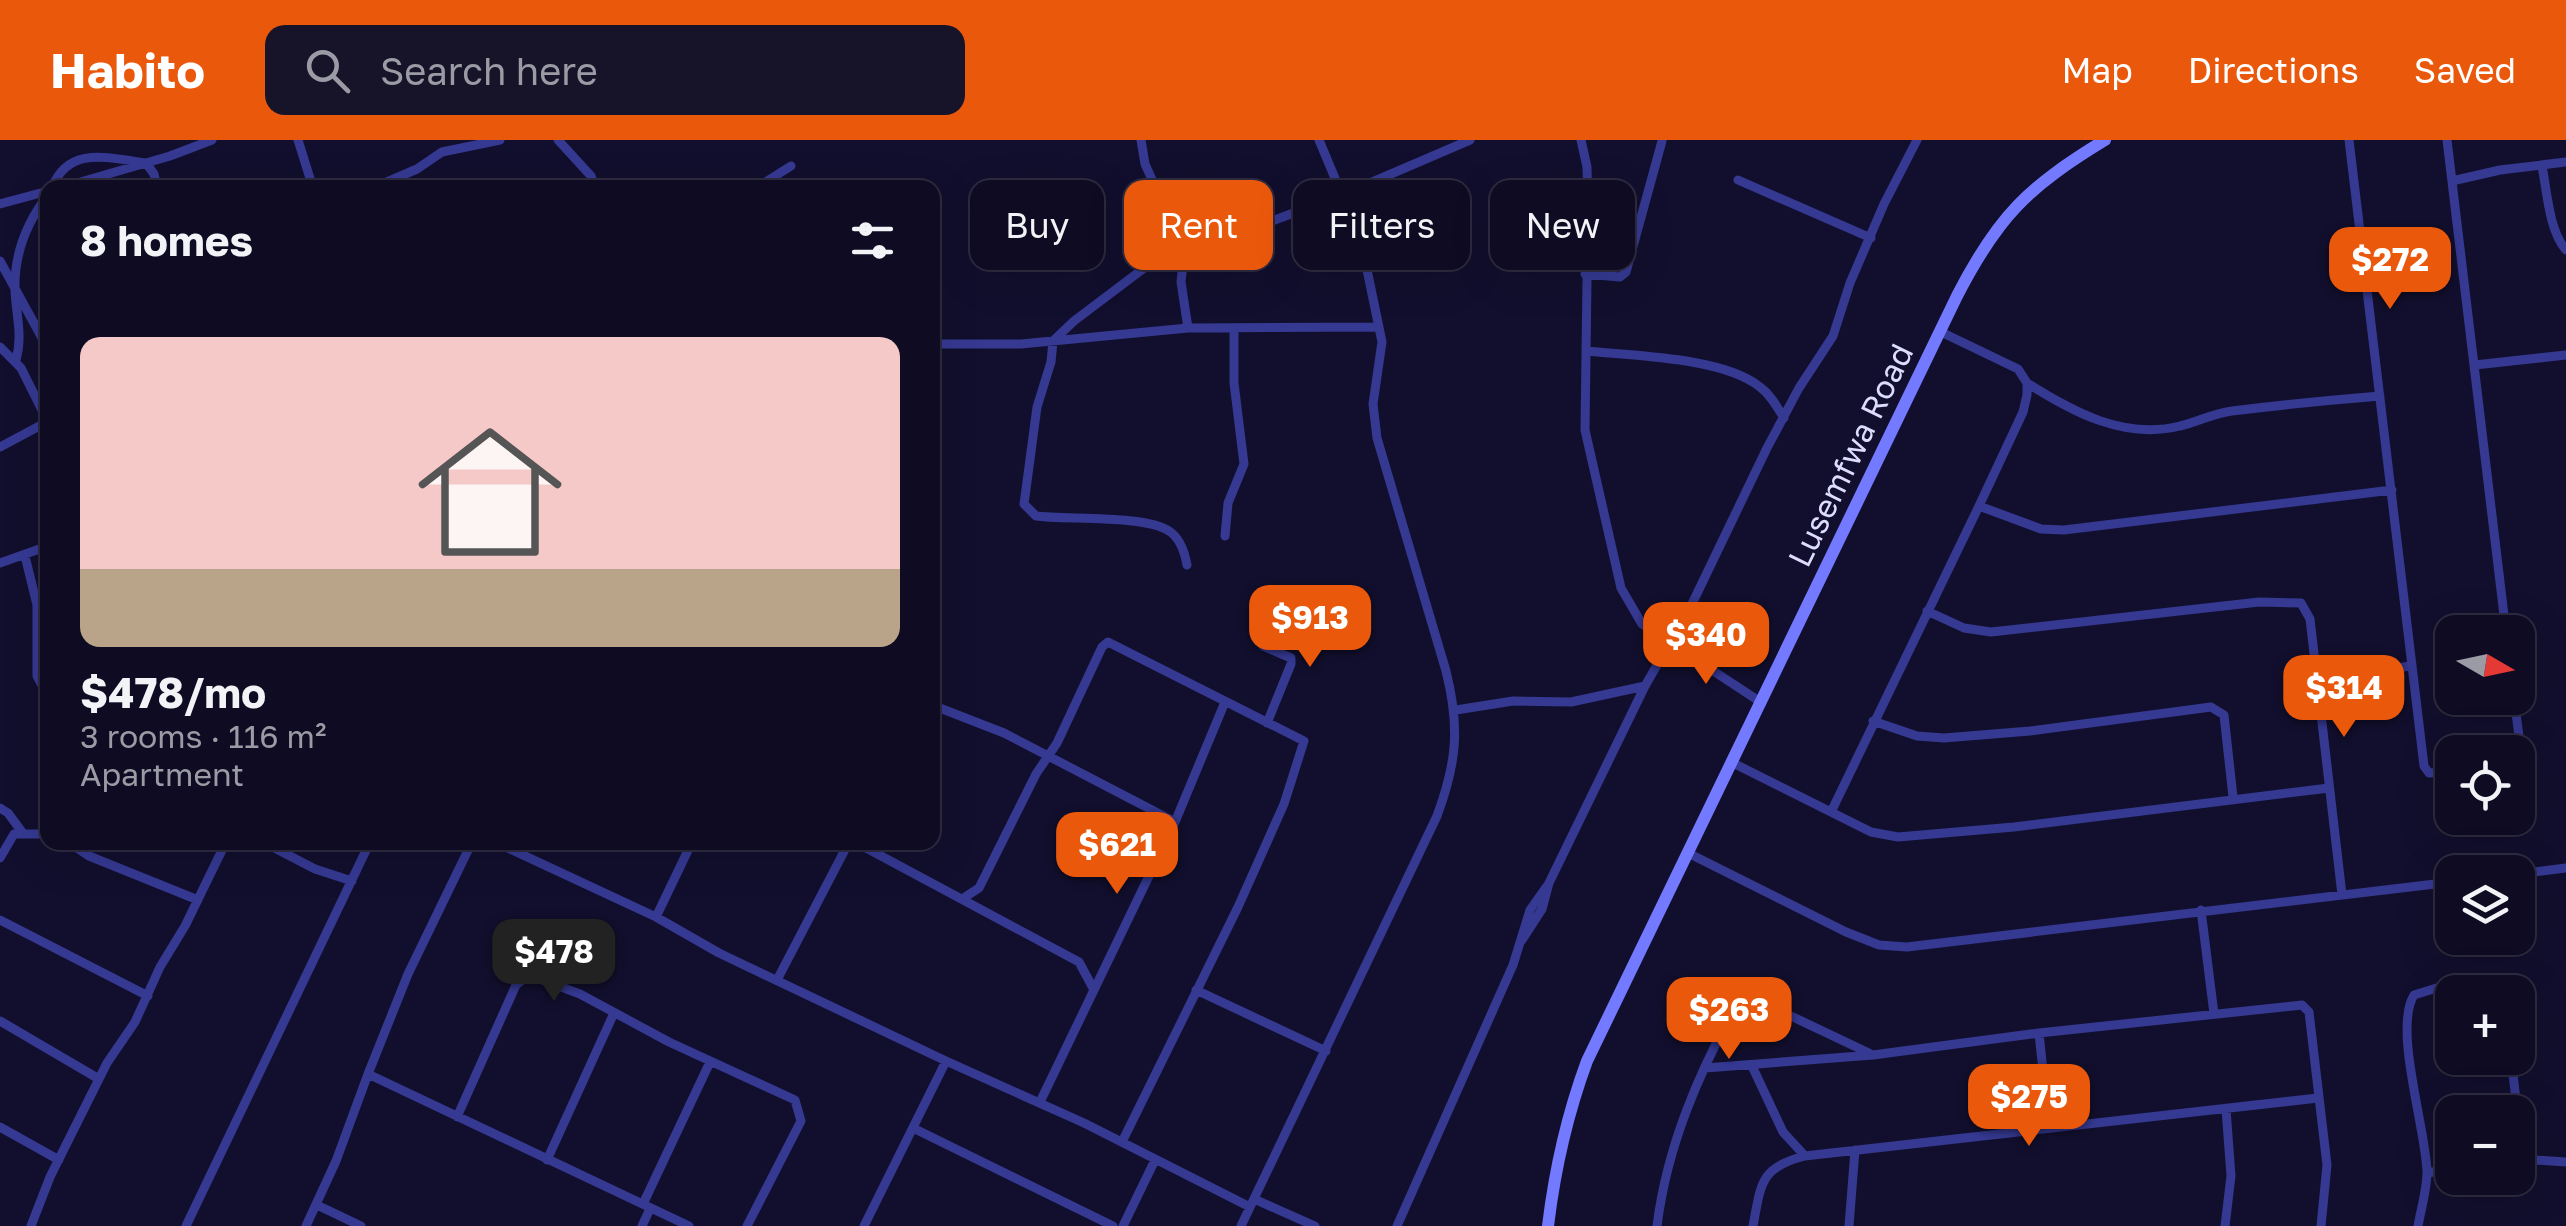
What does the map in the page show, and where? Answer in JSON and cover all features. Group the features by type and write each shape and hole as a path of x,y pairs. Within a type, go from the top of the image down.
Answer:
{"street":[{"path":"88,180 212,140"},
{"path":"392,180 442,152 500,140"},
{"path":"558,140 593,180"},
{"path":"1141,140 1152,180"},
{"path":"1319,140 1336,180"},
{"path":"1377,180 1470,140"},
{"path":"1582,140 1588,205 1586,430 1620,588 1642,624 1762,703"},
{"path":"1397,1226 1522,940 1530,910 1550,884 1645,686 1692,606 1799,388 1833,336 1850,283 1917,140"},
{"name":"Lusemfwa Road","path":"1548,1226 1567,1117 1587,1060 1982,248 2014,206 2058,168 2105,140"},
{"path":"2349,140 2424,766 2429,773 2435,773"},
{"path":"2447,140 2504,615"},
{"path":"1585,274 1620,277 1626,272 1662,141"},
{"path":"302,142 311,180"},
{"path":"54,180 74,158 95,156 146,163 155,180"},
{"path":"2452,181 2566,162"},
{"path":"769,180 791,166"},
{"path":"2542,166 2554,222 2561,246 2566,250"},
{"path":"1738,180 1871,238"},
{"path":"0,204 40,193"},
{"path":"16,360 20,317 15,287 25,228 40,205"},
{"path":"0,261 40,334"},
{"path":"1142,270 1054,341 1039,393 1024,504 1036,516 1151,524 1170,531 1179,542 1187,565"},
{"path":"1183,270 1181,282 1188,328"},
{"path":"1242,1226 1437,816 1448,786 1456,740 1456,710 1377,438 1373,404 1382,342 1367,270"},
{"path":"940,344 1054,341 1188,328 1378,327"},
{"path":"1226,536 1228,503 1244,464 1234,383 1234,330"},
{"path":"1941,332 2018,369 2027,383 2088,416 2126,429 2181,426 2229,411 2380,396"},
{"path":"0,347 16,360 40,410"},
{"path":"1586,350 1669,358 1737,376 1762,388 1784,418"},
{"path":"2475,365 2566,354"},
{"path":"1832,810 2023,412 2027,383"},
{"path":"0,447 40,426"},
{"path":"1979,506 2041,529 2064,530 2392,490"},
{"path":"0,563 40,549"},
{"path":"24,556 37,605 40,681"},
{"path":"1928,611 1964,628 1991,632 2297,601 2310,619 2342,895"},
{"path":"962,899 980,888 1102,647 1108,642 1301,739 1304,745 1284,804 1122,1142"},
{"path":"1263,646 1291,658 1267,723"},
{"path":"2318,678 2412,666"},
{"path":"1456,710 1514,700 1572,702 1645,686"},
{"path":"1040,1102 1175,822 1225,702"},
{"path":"1874,721 1917,736 1944,738 2211,706 2224,715 2233,797"},
{"path":"940,708 1085,773 1175,822"},
{"path":"1733,762 1885,836 1916,838 2329,788"},
{"path":"0,808 22,832"},
{"path":"0,858 14,834 40,833"},
{"path":"81,850 198,900"},
{"path":"31,1226 99,1079 148,996 222,850"},
{"path":"279,850 352,881"},
{"path":"186,1226 366,850"},
{"path":"306,1226 408,974 468,850"},
{"path":"514,850 946,1062 1040,1102 1252,1203 1315,1226"},
{"path":"523,854 525,850"},
{"path":"656,918 688,850"},
{"path":"777,980 848,850"},
{"path":"867,850 1079,962 1093,988"},
{"path":"1688,853 1846,932 1879,944 1936,944 2435,884"},
{"path":"2535,872 2566,868"},
{"path":"980,888 982,911"},
{"path":"2201,910 2214,1014"},
{"path":"0,920 148,996"},
{"path":"457,1117 522,978 538,977 795,1100 801,1120 748,1226"},
{"path":"2418,1226 2427,1173 2407,1030 2409,1003 2414,994 2435,988"},
{"path":"1196,990 1326,1050"},
{"path":"1657,1226 1674,1144 1738,1002 1745,997 1873,1055"},
{"path":"1705,1068 1873,1055 2296,1004 2306,1007 2316,1056 2328,1164 2321,1226"},
{"path":"548,1160 614,1014"},
{"path":"0,1022 99,1079"},
{"path":"2040,1032 2049,1128"},
{"path":"642,1226 646,1206 710,1062"},
{"path":"864,1226 946,1062"},
{"path":"1752,1066 1783,1132 1805,1156"},
{"path":"368,1074 689,1226"},
{"path":"1753,1226 1761,1188 1770,1170 1780,1162 1805,1156 2318,1098"},
{"path":"2225,1226 2231,1176 2226,1109"},
{"path":"0,1126 59,1160"},
{"path":"913,1128 1113,1226"},
{"path":"1849,1226 1854,1150"},
{"path":"2535,1159 2566,1162"},
{"path":"1124,1226 1156,1160"},
{"path":"2427,1173 2435,1172"},
{"path":"317,1205 361,1226"}]}
